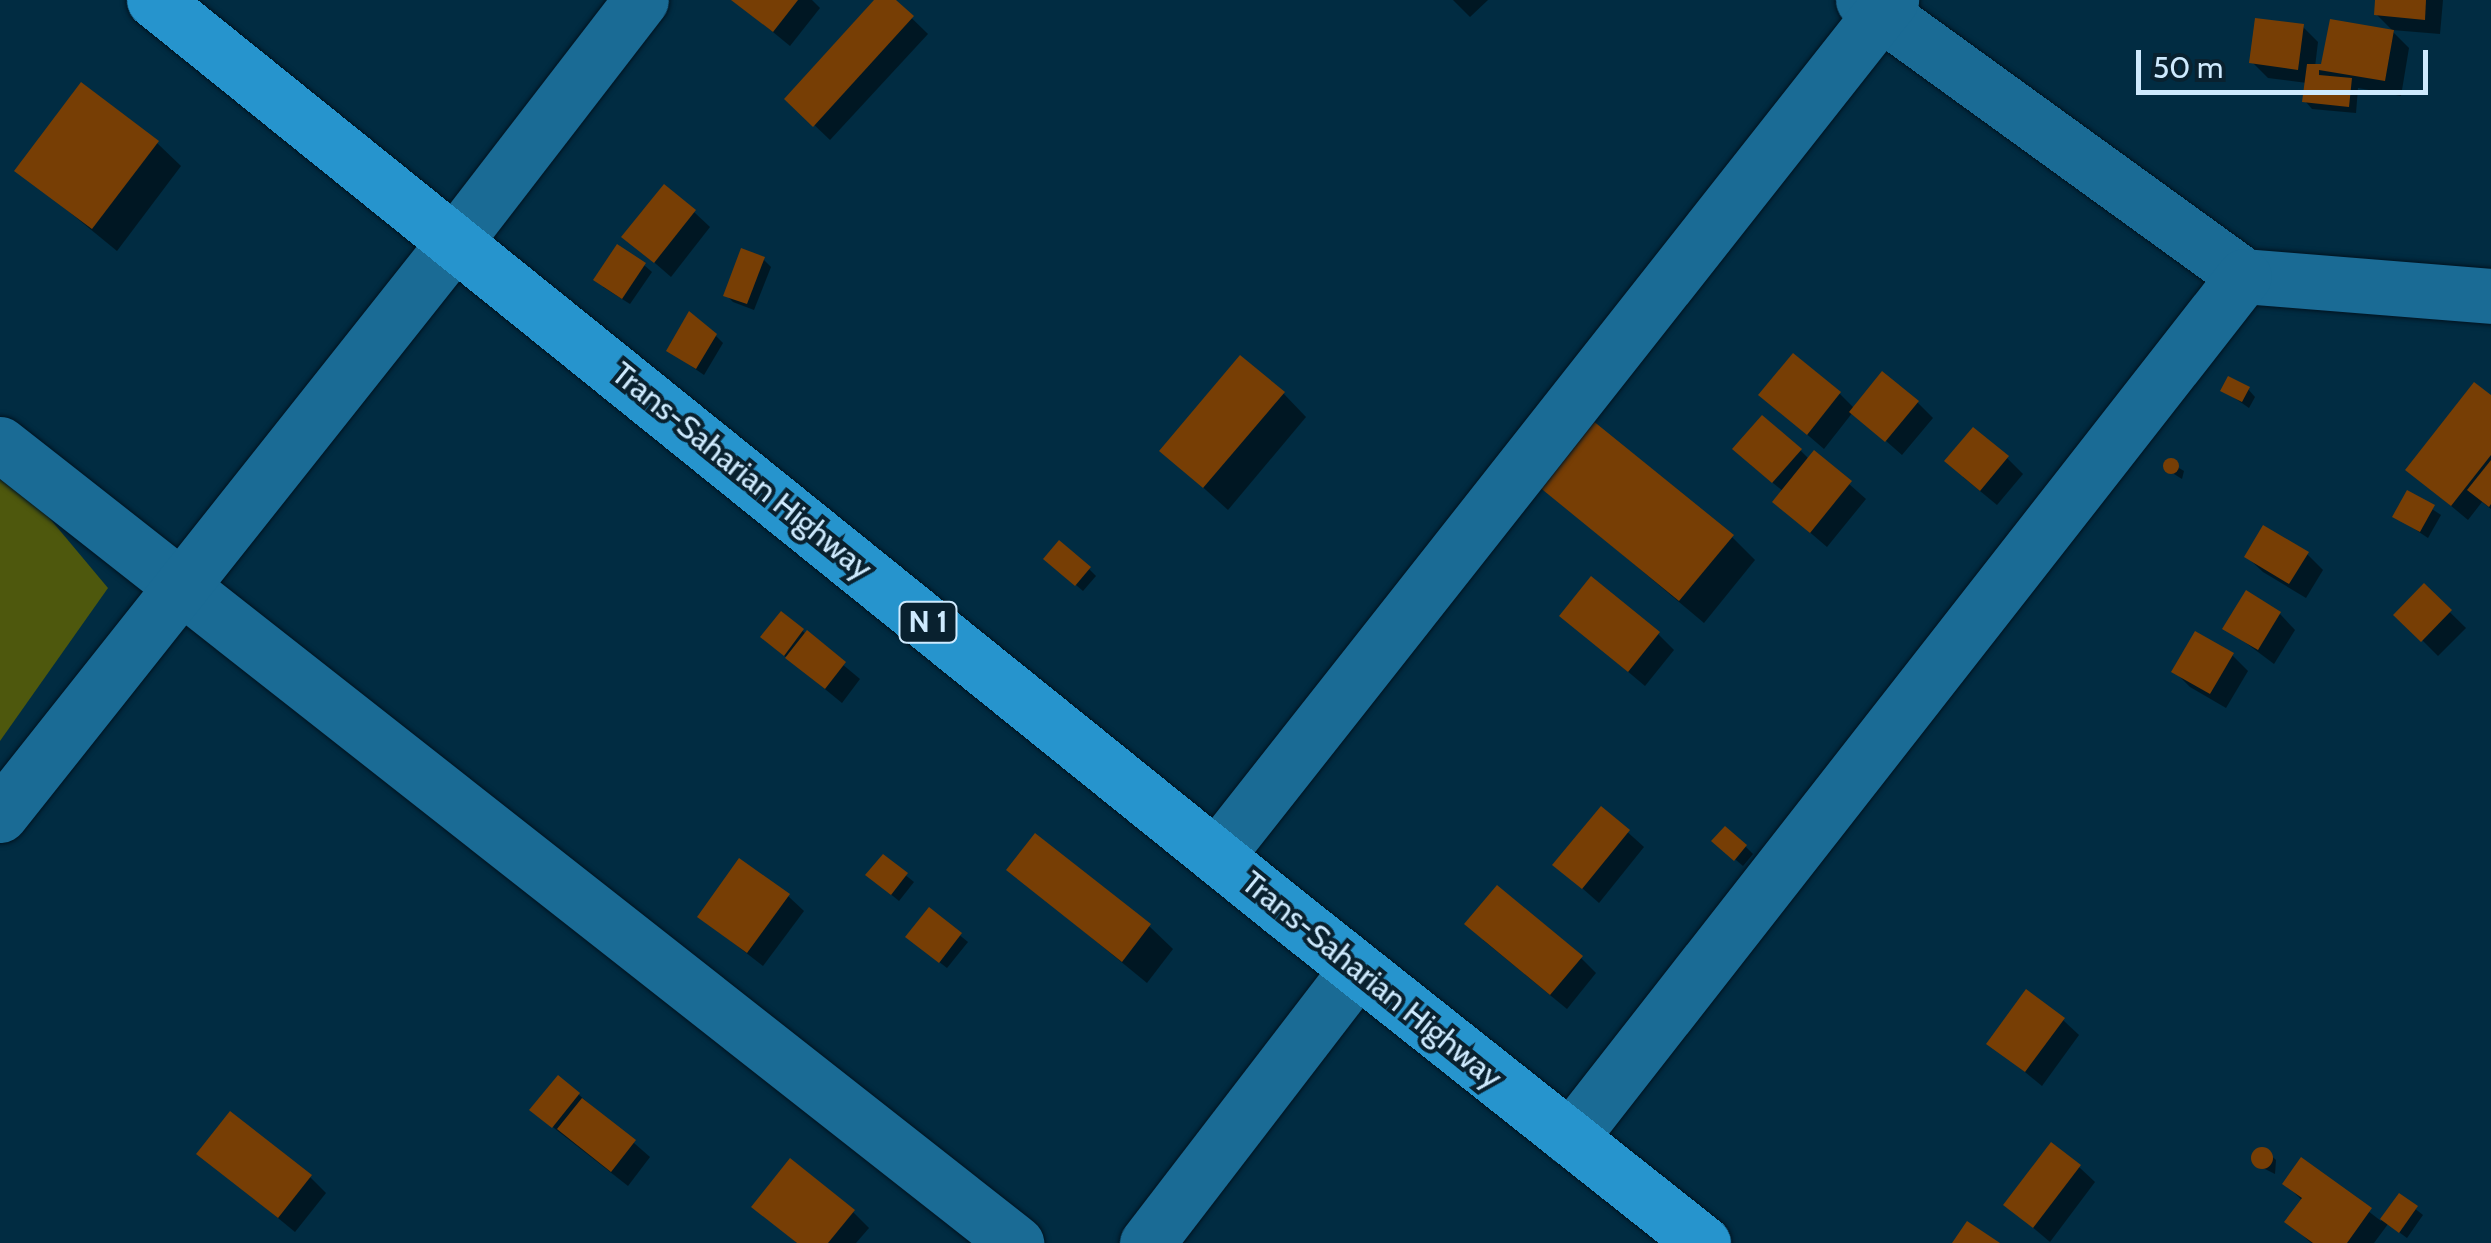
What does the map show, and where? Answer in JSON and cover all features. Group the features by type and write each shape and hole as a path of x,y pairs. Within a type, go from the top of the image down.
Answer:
{"highway":[{"name":"Trans-Saharian Highway","path":"154,0 1703,1243"}],"street":[{"path":"0,815 456,240 640,0"},
{"path":"1217,855 1878,4 2244,276 2491,296"},
{"path":"1570,1138 2244,276"},
{"path":"0,444 1016,1243"},
{"path":"1147,1243 1357,969"}],"green space":[{"path":"0,459 108,588 0,741"}],"building":[{"path":"731,0 798,0 773,32"},
{"path":"874,0 896,0 914,16 813,127 784,99"},
{"path":"2375,0 2426,0 2425,20 2374,15"},
{"path":"2255,18 2304,24 2298,70 2249,63"},
{"path":"2330,19 2394,30 2385,81 2319,70 2319,75 2352,78 2349,107 2302,102 2307,64 2321,64"},
{"path":"81,82 159,141 92,229 14,171"},
{"path":"664,184 696,210 654,263 621,237"},
{"path":"617,244 646,263 622,299 593,280"},
{"path":"741,248 765,257 747,304 723,296"},
{"path":"689,311 717,334 696,369 666,351"},
{"path":"1793,353 1841,392 1807,435 1758,395"},
{"path":"1240,355 1285,392 1203,488 1159,451"},
{"path":"1882,371 1919,401 1885,442 1849,412"},
{"path":"2228,376 2250,387 2242,402 2220,391"},
{"path":"2474,382 2491,395 2491,455 2451,506 2405,470"},
{"path":"1762,415 1802,449 1772,483 1732,449"},
{"path":"1592,420 1734,535 1679,601 1538,486"},
{"path":"1973,427 2009,456 1980,491 1944,461"},
{"path":"1814,450 1852,481 1810,533 1772,502"},
{"path":"2171,458 2179,466 2171,474 2163,466"},
{"path":"2491,460 2491,504 2489,507 2467,490"},
{"path":"2407,490 2435,505 2420,532 2392,517"},
{"path":"2263,525 2309,552 2289,584 2244,557"},
{"path":"1059,540 1091,567 1075,586 1043,559"},
{"path":"1591,576 1660,632 1628,672 1559,616"},
{"path":"2424,583 2452,610 2421,642 2393,615"},
{"path":"2246,590 2281,612 2258,650 2222,629"},
{"path":"781,611 804,629 784,656 760,637"},
{"path":"807,630 846,662 825,689 785,658"},
{"path":"2195,631 2234,653 2210,694 2171,672"},
{"path":"1601,806 1630,830 1582,889 1552,865"},
{"path":"1725,826 1747,845 1734,861 1711,841"},
{"path":"1035,833 1151,924 1122,962 1006,870"},
{"path":"883,854 908,873 891,895 865,875"},
{"path":"739,858 790,894 747,953 697,917"},
{"path":"1497,885 1583,956 1550,995 1464,924"},
{"path":"929,907 962,933 939,963 905,937"},
{"path":"2026,989 2065,1018 2025,1072 1986,1044"},
{"path":"558,1075 580,1093 552,1128 529,1110"},
{"path":"582,1098 636,1140 611,1172 557,1129"},
{"path":"230,1111 312,1175 278,1218 196,1154"},
{"path":"2051,1142 2081,1165 2033,1228 2003,1205"},
{"path":"2262,1147 2270,1150 2270,1166 2262,1169 2254,1166 2251,1158 2254,1150"},
{"path":"2301,1157 2372,1208 2347,1243 2313,1243 2284,1222 2302,1198 2282,1184"},
{"path":"790,1158 855,1210 828,1243 797,1243 751,1207"},
{"path":"2399,1193 2418,1206 2399,1233 2380,1219"},
{"path":"1967,1221 2000,1243 1952,1243"}]}
